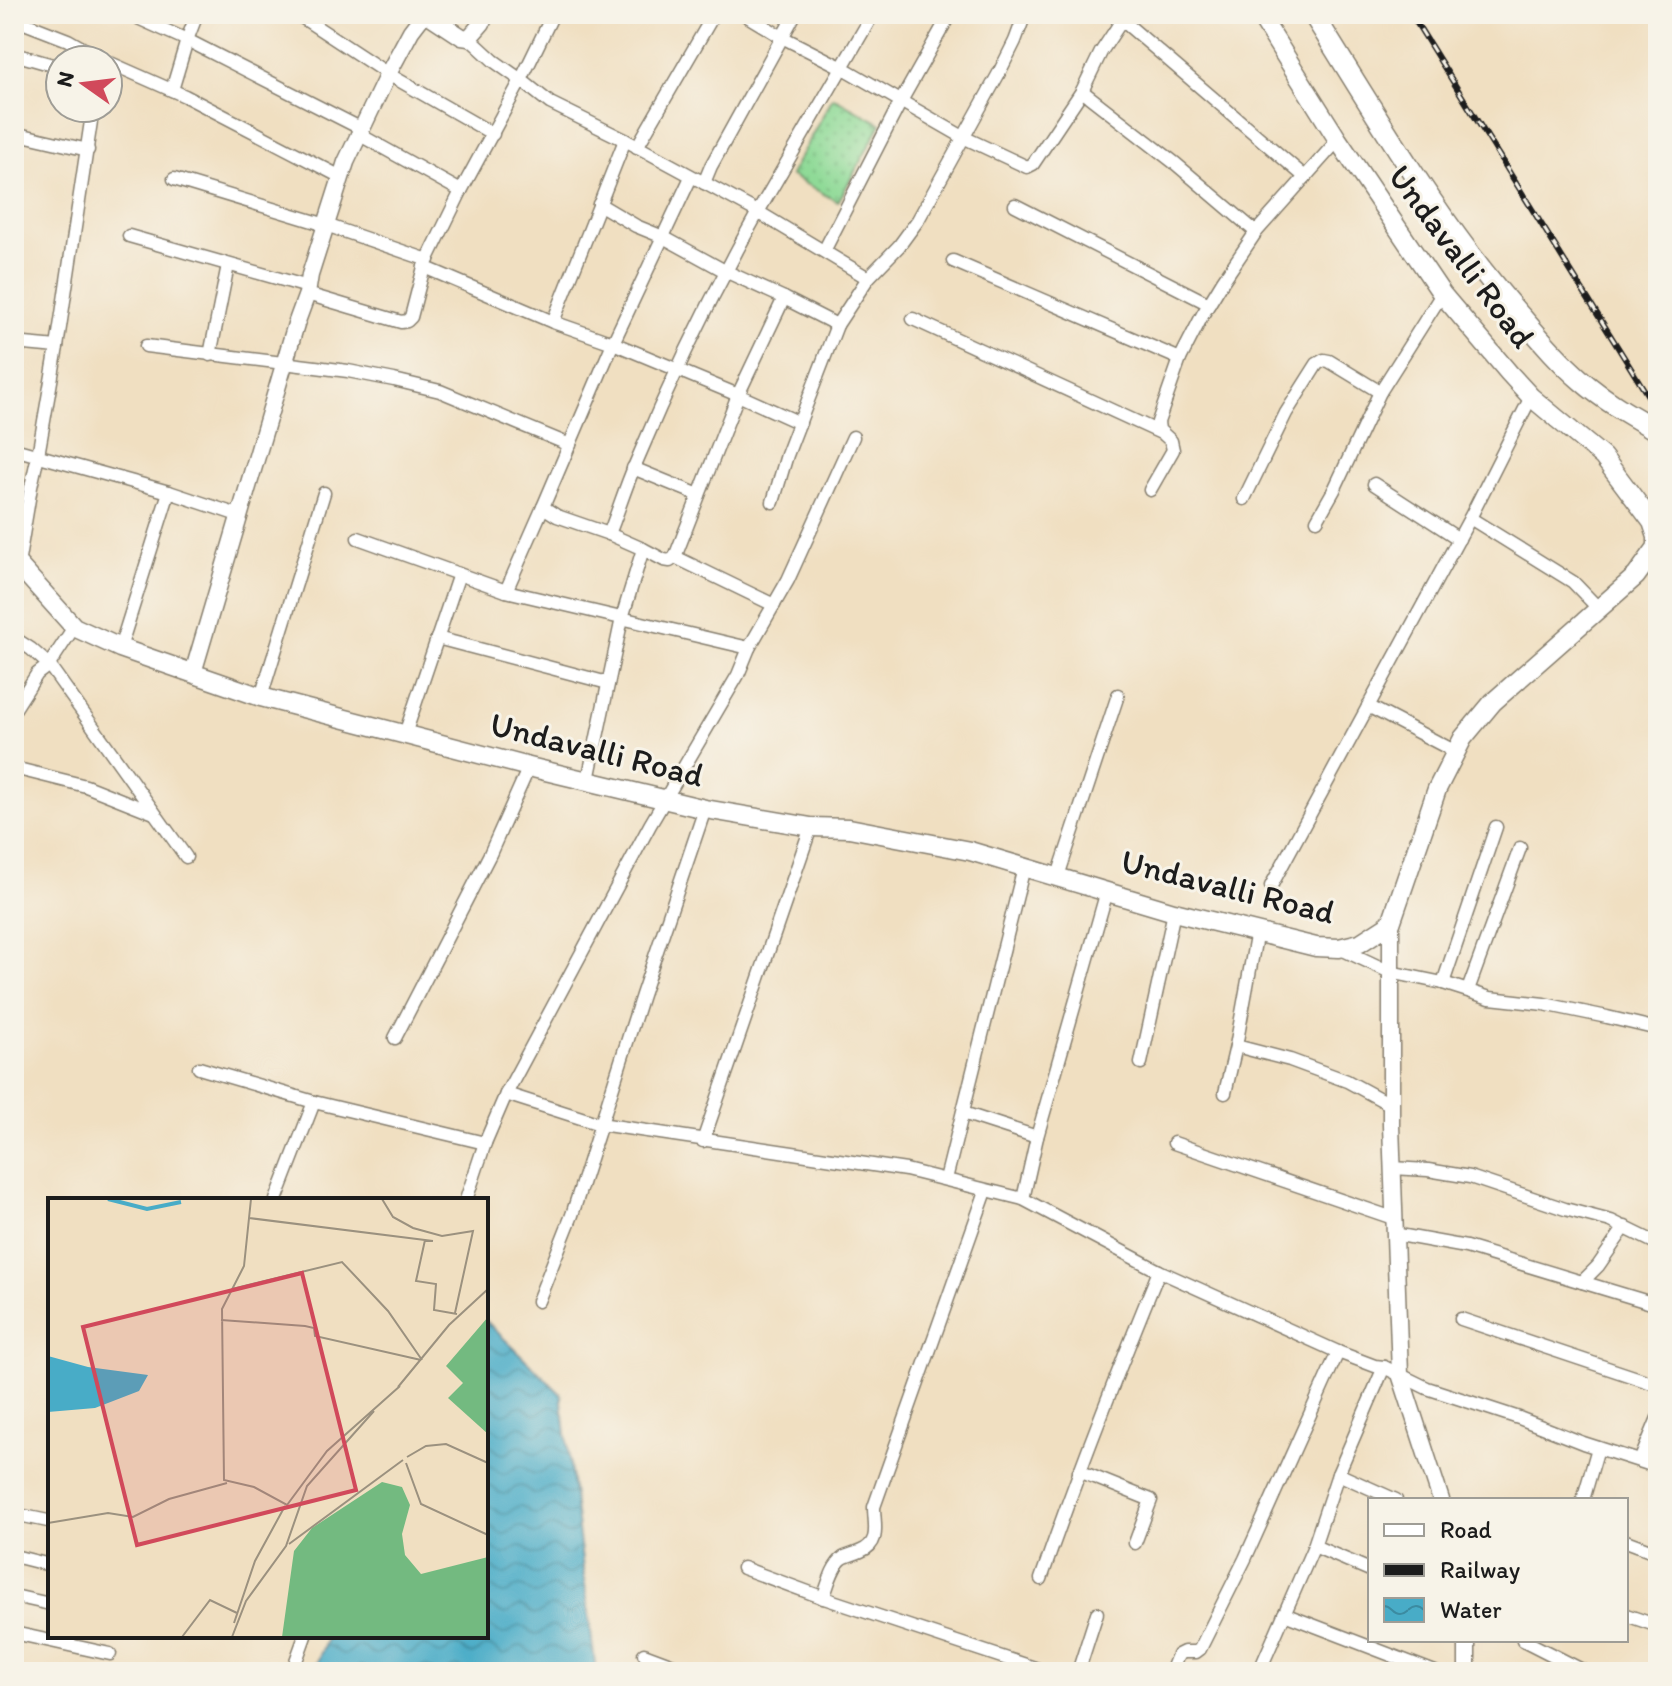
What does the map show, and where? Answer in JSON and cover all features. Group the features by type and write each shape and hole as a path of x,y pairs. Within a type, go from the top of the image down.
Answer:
{"main road":[{"name":"Undavalli Road","path":"15,567 74,627 120,648 261,697 705,809 811,827 849,828 970,851 1174,912 1316,947 1339,948 1360,943 1391,923 1437,789 1463,738 1493,702 1636,576 1658,547 1652,522 1603,457 1531,397 1442,294 1338,140 1259,14"},
{"path":"1313,14 1455,235 1502,295 1553,354 1585,384 1658,431"}],"street":[{"path":"129,14 187,40 361,132 461,191"},
{"path":"172,90 197,14"},
{"path":"297,14 388,74 493,134"},
{"path":"193,673 341,177 388,74 411,31 425,14 462,37 469,38 550,103 758,212 868,278"},
{"path":"469,38 486,14"},
{"path":"129,236 404,322 411,317 426,263 553,14"},
{"path":"553,322 599,204 631,144 714,14"},
{"path":"744,14 963,137 1023,167 1030,166 1082,91 1101,52 1124,17 1305,177"},
{"path":"704,183 795,14"},
{"path":"609,534 633,468 725,271 873,14"},
{"path":"824,251 901,101 950,14"},
{"path":"773,502 837,325 868,278 899,246 918,220 1015,41 1025,14"},
{"path":"14,19 75,44"},
{"path":"14,54 44,62"},
{"path":"124,69 172,90 341,177"},
{"path":"1082,91 1176,164 1256,232"},
{"path":"15,567 57,347 91,124"},
{"path":"14,133 88,150"},
{"path":"1161,433 1158,422 1180,359 1209,304 1256,232 1338,140"},
{"path":"506,591 613,343 691,177"},
{"path":"174,179 326,225 426,263 553,322 678,369 800,423"},
{"path":"599,204 636,226 837,325"},
{"path":"1015,205 1209,304"},
{"path":"953,261 1180,359"},
{"path":"210,355 228,265"},
{"path":"1317,520 1380,392 1442,294"},
{"path":"543,507 557,516 609,534 664,560 670,561 675,557 738,395 784,298"},
{"path":"913,319 1161,433 1171,441 1173,450 1150,490"},
{"path":"14,343 57,347"},
{"path":"146,346 348,371 440,391 570,445"},
{"path":"1244,499 1286,413 1317,364 1329,361 1380,392"},
{"path":"1271,886 1459,539 1531,397"},
{"path":"467,1198 506,1094 650,825 738,675 749,648 788,580 853,437"},
{"path":"14,449 169,492 241,516"},
{"path":"633,468 699,495"},
{"path":"1374,484 1459,539"},
{"path":"120,648 169,492"},
{"path":"261,697 324,493"},
{"path":"1470,518 1573,582 1599,609"},
{"path":"358,538 506,591 749,648"},
{"path":"588,780 622,618 643,549"},
{"path":"675,557 774,605"},
{"path":"405,734 459,574"},
{"path":"14,710 37,674 49,665 74,627"},
{"path":"14,638 49,665 186,857"},
{"path":"437,638 608,683"},
{"path":"1058,876 1118,695"},
{"path":"1368,706 1456,752"},
{"path":"395,1038 490,854 529,767"},
{"path":"14,768 86,786 154,813"},
{"path":"538,1301 572,1215 705,809"},
{"path":"703,1141 811,827"},
{"path":"1443,983 1496,827"},
{"path":"1468,990 1520,848"},
{"path":"946,1179 1024,867"},
{"path":"1023,1199 1037,1137 1107,891"},
{"path":"1141,1063 1174,912"},
{"path":"1391,923 1392,1370 1440,1498"},
{"path":"1225,1093 1257,931"},
{"path":"1339,948 1390,972 1443,983 1490,998 1544,1004 1658,1029"},
{"path":"1236,1046 1290,1060 1347,1081 1391,1105"},
{"path":"199,1068 314,1102 485,1143"},
{"path":"506,1094 600,1124 906,1170 1023,1199 1159,1271 1338,1352 1392,1370 1427,1388 1658,1467"},
{"path":"277,1198 314,1102"},
{"path":"963,1113 1037,1137"},
{"path":"1174,1143 1394,1226 1658,1305"},
{"path":"1392,1168 1470,1177 1611,1221 1658,1244"},
{"path":"823,1598 839,1563 872,1544 876,1531 874,1507 986,1191"},
{"path":"1582,1282 1598,1266 1625,1227"},
{"path":"1041,1579 1113,1382 1159,1271"},
{"path":"1461,1319 1658,1385"},
{"path":"1171,1672 1178,1655 1200,1649 1245,1559 1338,1352"},
{"path":"1259,1672 1314,1546 1338,1474 1392,1370"},
{"path":"1640,1461 1658,1418"},
{"path":"1584,1498 1598,1448"},
{"path":"1079,1471 1151,1500 1135,1543"},
{"path":"1338,1474 1392,1498"},
{"path":"14,1514 48,1521"},
{"path":"1628,1542 1658,1553"},
{"path":"1314,1546 1368,1569"},
{"path":"14,1556 48,1564"},
{"path":"743,1568 823,1598 1047,1672"},
{"path":"14,1596 48,1604"},
{"path":"1078,1672 1097,1613"},
{"path":"1284,1614 1435,1672"},
{"path":"1628,1616 1658,1626"},
{"path":"14,1633 110,1654"},
{"path":"292,1672 304,1638"},
{"path":"1467,1642 1467,1672"},
{"path":"1527,1642 1586,1672"},
{"path":"644,1654 692,1672"}],"green space":[{"path":"833,97 881,124 838,202 790,175"}],"water":[{"path":"488,1323 561,1394 596,1672 313,1672 327,1638 488,1638"}],"railway":[{"path":"1411,14 1658,412"}]}
